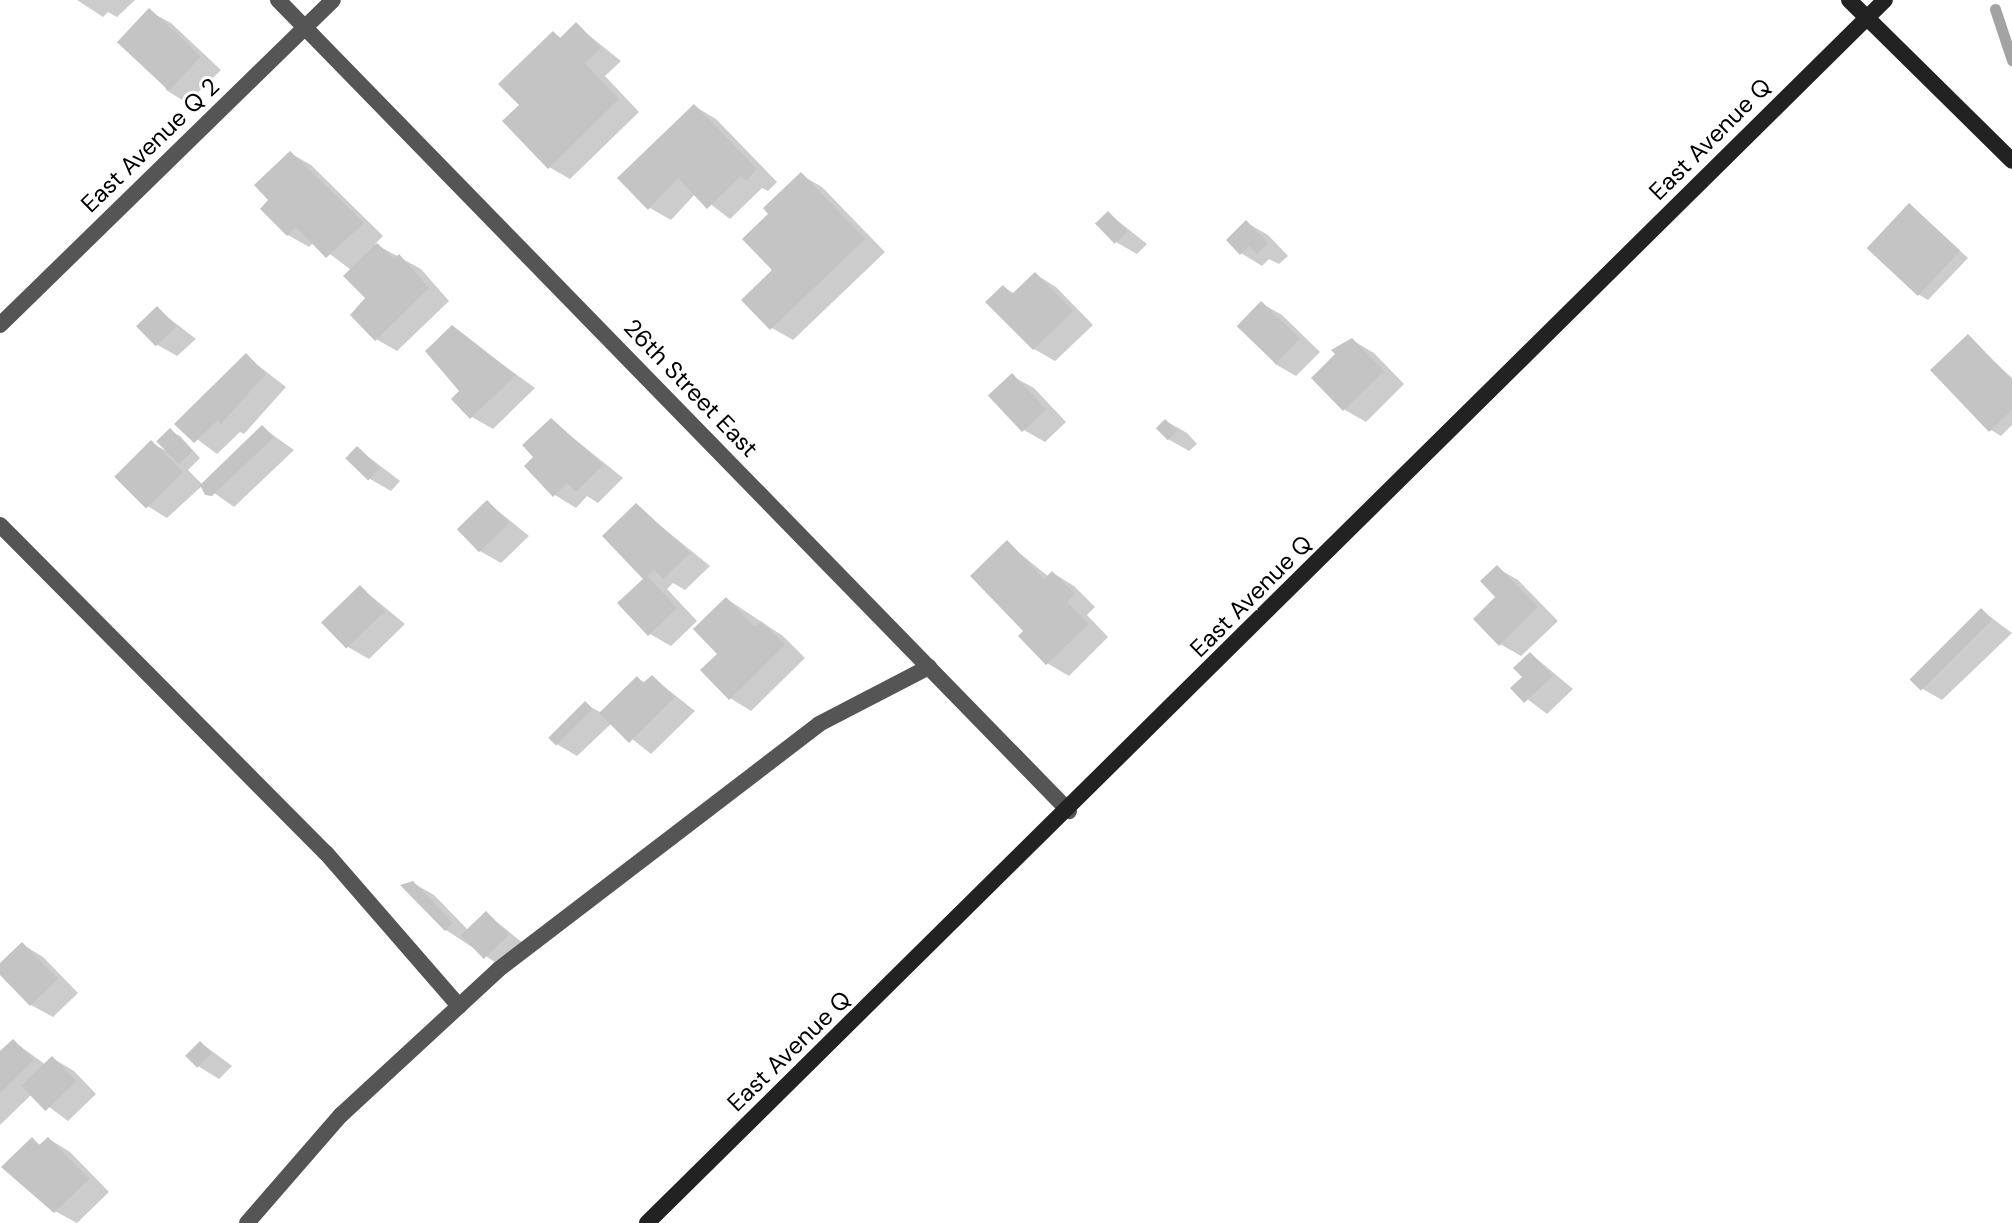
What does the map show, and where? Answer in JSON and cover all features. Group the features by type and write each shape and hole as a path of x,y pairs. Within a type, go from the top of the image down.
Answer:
{"main road":[{"path":"1849,0 2012,161"},
{"name":"East Avenue Q","path":"647,1223 1069,811 1885,0"}],"street":[{"name":"26th Street East","path":"278,0 1069,811"},
{"name":"East Avenue Q 2","path":"0,325 333,0"},
{"path":"0,525 326,853 459,1006"},
{"path":"247,1223 341,1115 459,1006 819,724 929,667"}],"building":[{"path":"149,8 201,56 169,91 117,42"},
{"path":"576,22 601,48 585,63 619,99 548,169 502,121 519,105 498,84 553,31 560,38"},
{"path":"694,104 757,169 746,181 741,176 707,209 678,178 648,210 617,178"},
{"path":"290,151 364,223 326,258 296,227 287,236 260,209 268,200 254,185"},
{"path":"801,172 865,239 770,330 741,300 772,270 742,239 768,214 763,208"},
{"path":"1909,203 1960,251 1918,296 1867,248"},
{"path":"1108,211 1127,231 1115,244 1095,224"},
{"path":"1246,220 1268,243 1257,254 1249,246 1240,255 1226,240"},
{"path":"377,243 394,259 399,254 429,288 375,341 350,315 365,298 343,276"},
{"path":"1035,272 1073,311 1033,350 985,302 1003,285 1012,294"},
{"path":"1261,301 1300,339 1276,364 1237,326"},
{"path":"157,306 176,326 156,346 136,326"},
{"path":"452,325 516,375 470,419 451,399 459,391 425,351"},
{"path":"1968,334 2012,380 2012,410 1989,432 1930,370"},
{"path":"1352,338 1384,371 1343,411 1311,378 1335,354 1331,350"},
{"path":"246,353 266,374 221,424 218,420 194,443 174,424"},
{"path":"1012,373 1046,410 1022,432 988,396"},
{"path":"551,418 603,465 576,492 567,483 553,497 524,466 533,457 522,445"},
{"path":"1165,419 1177,431 1168,440 1156,428"},
{"path":"262,425 274,437 212,496 205,495 200,485"},
{"path":"170,428 192,451 179,464 156,441"},
{"path":"151,440 183,472 146,509 114,477"},
{"path":"357,446 380,468 368,480 345,458"},
{"path":"487,500 509,523 479,552 457,529"},
{"path":"636,503 690,553 663,579 654,570 647,576 677,608 648,636 617,603 643,579 602,536"},
{"path":"1007,540 1044,579 1052,571 1075,594 1067,602 1089,624 1046,665 1018,636 1023,631 970,576"},
{"path":"1497,565 1538,607 1499,646 1473,619 1495,597 1480,581"},
{"path":"360,585 385,611 346,648 321,623"},
{"path":"726,597 755,627 761,621 785,645 729,700 700,670 717,654 693,629"},
{"path":"1981,608 1992,619 1921,691 1910,679"},
{"path":"1530,652 1553,676 1524,703 1510,688 1522,677 1513,668"},
{"path":"652,675 675,697 629,743 599,713 637,676 643,683"},
{"path":"585,701 593,709 556,746 548,738"},
{"path":"413,881 453,923 445,931 400,885"},
{"path":"486,911 509,935 484,959 461,935"},
{"path":"22,942 58,979 30,1006 0,975 0,963"},
{"path":"13,1039 34,1060 0,1093 0,1051"},
{"path":"200,1041 212,1053 197,1068 185,1056"},
{"path":"52,1056 76,1081 45,1111 21,1086"},
{"path":"32,1137 39,1145 48,1137 89,1179 54,1213 1,1167"}],"waterway":[{"path":"1995,9 2012,60"}]}
